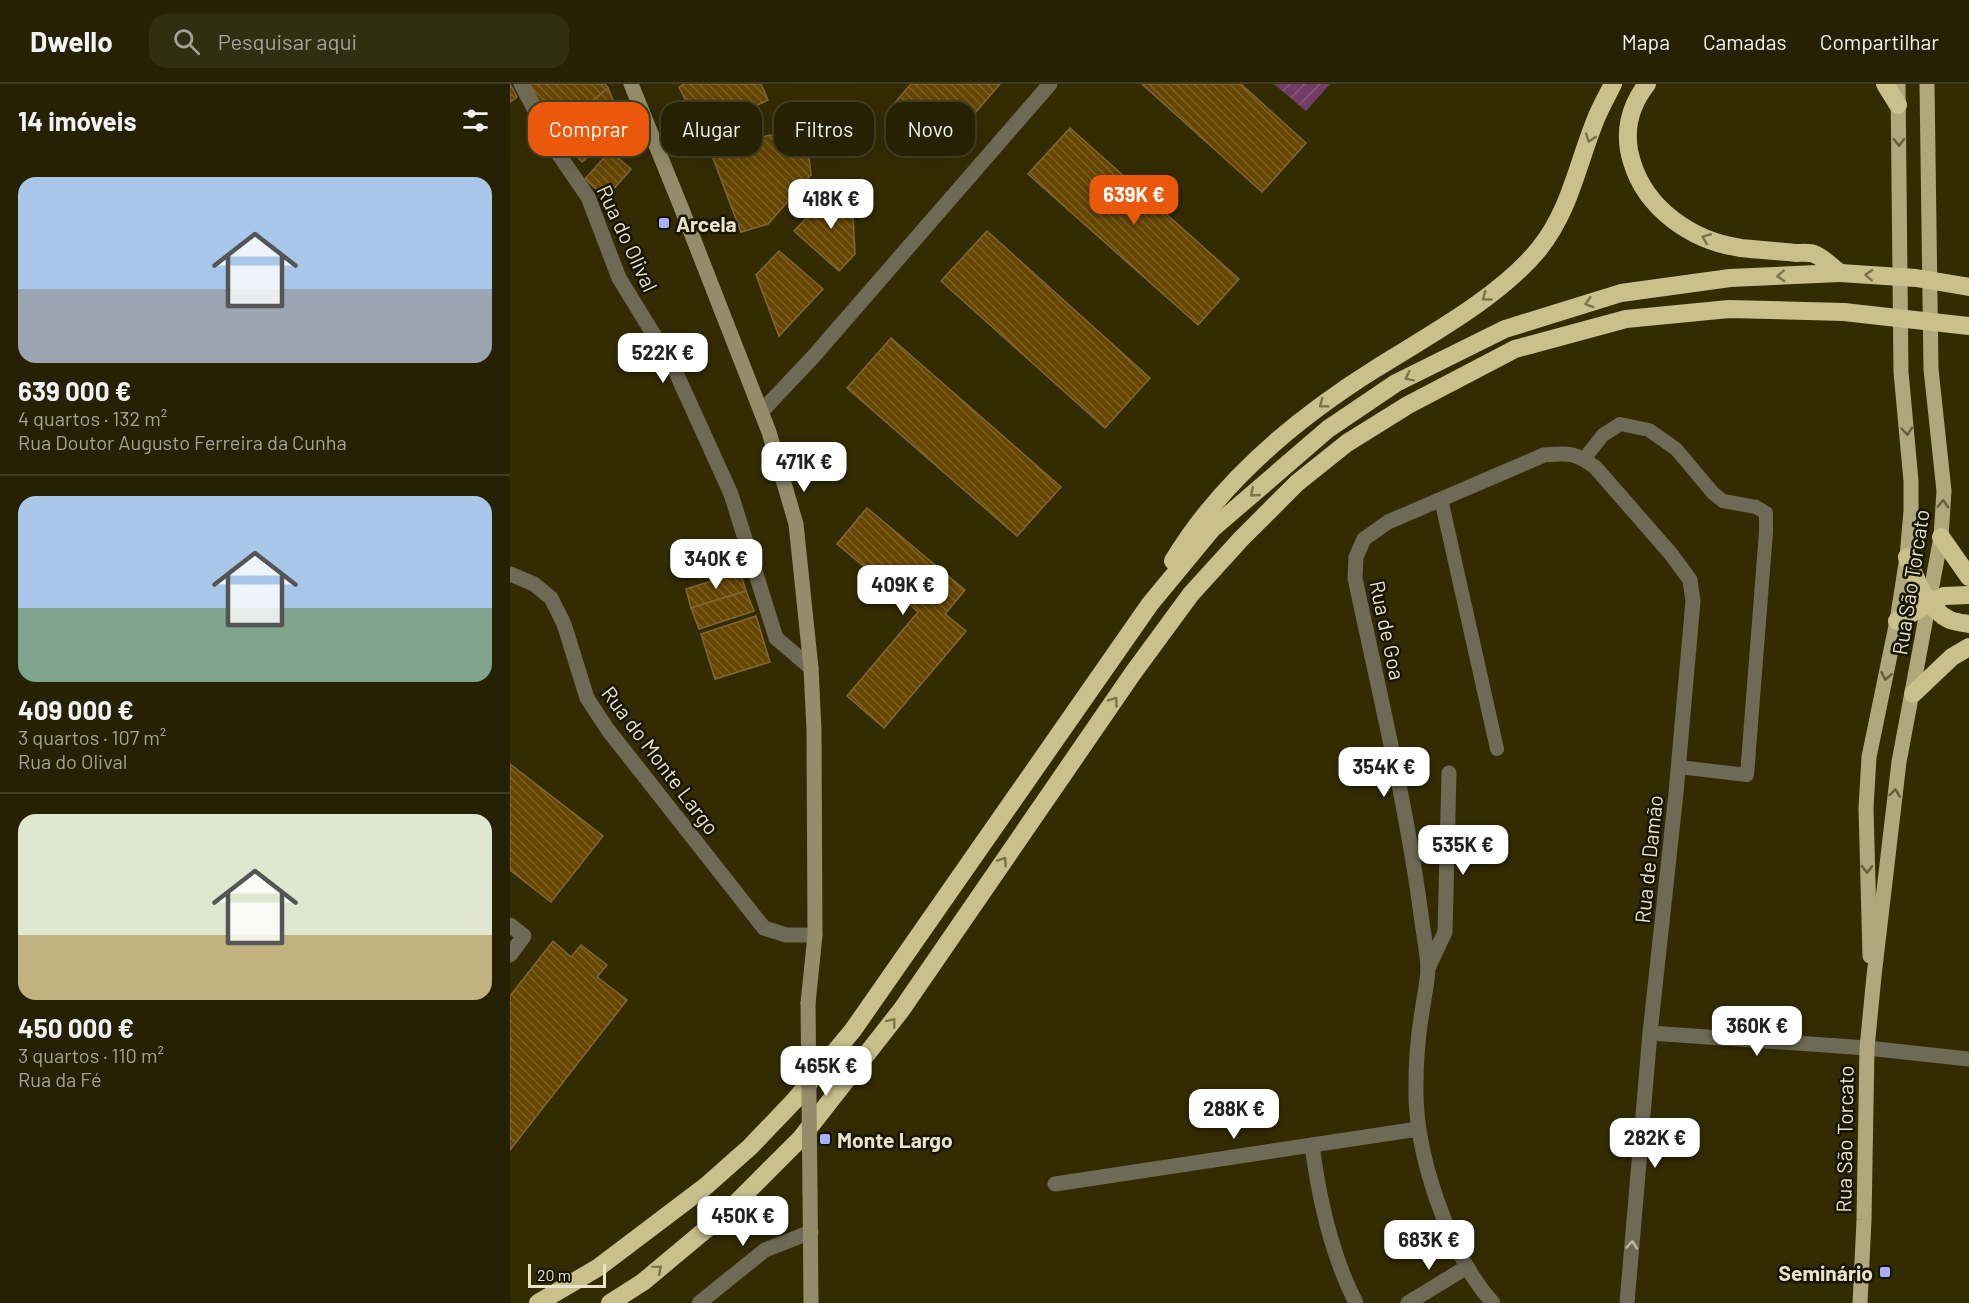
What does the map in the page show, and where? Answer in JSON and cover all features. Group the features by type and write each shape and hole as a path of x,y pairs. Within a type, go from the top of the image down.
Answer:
{"highway":[{"path":"1150,604 1183,545 1217,498 1240,476 1326,402 1471,308 1499,287 1539,249 1561,217 1596,120 1613,84"},
{"path":"1647,84 1634,105 1627,136 1629,153 1642,188 1657,206 1676,222 1705,238 1739,248 1815,254 1840,273"},
{"path":"1885,84 1898,105"},
{"path":"538,1303 599,1267 697,1193 750,1147 794,1101 860,1022 1150,604 1212,529 1328,429 1396,383 1505,329 1621,293 1730,279 1840,273 1916,278 1969,287"},
{"path":"610,1303 643,1282 728,1211 801,1138 902,1010 1106,711 1191,594 1241,539 1298,483 1347,443 1408,405 1515,349 1626,319 1729,309 1844,312 1969,326"},
{"path":"1941,537 1969,577"},
{"path":"1907,556 1916,580 1930,603 1949,620 1969,624"},
{"path":"1897,621 1944,596 1969,595"},
{"path":"1913,694 1952,657 1969,647"}],"main road":[{"name":"Rua São Torcato","path":"1874,976 1869,950 1866,808 1869,757 1897,621 1907,556 1911,481 1901,372 1898,84"},
{"name":"Rua São Torcato","path":"1860,1303 1867,1048 1874,976 1892,810 1941,537 1944,491 1930,369 1927,84"}],"street":[{"name":"Rua do Olival","path":"521,84 557,152 588,197 619,278 673,366 731,494 776,638 811,668"},
{"path":"631,84 761,412 796,524 811,668 814,730 815,935 808,1003 811,1303"},
{"path":"761,412 813,357 1050,84"},
{"name":"Rua de Goa","path":"1493,1303 1467,1267 1447,1223 1429,1175 1418,1129 1416,1086 1418,1038 1428,968 1417,881 1355,578 1356,557 1364,538 1388,522 1441,499 1544,455 1569,453 1584,459"},
{"name":"Rua de Damão","path":"1584,459 1595,467 1671,554 1690,580 1693,601 1679,767 1650,1033 1628,1303"},
{"name":"Rua do Monte Largo","path":"510,574 534,584 551,598 564,624 587,698 592,706 615,739 764,928 786,935 815,935"},
{"name":"Rua de Goa","path":"1428,968 1445,932 1449,772"},
{"path":"510,925 524,936 510,955"},
{"path":"1650,1033 1867,1048 1969,1059"},
{"path":"1055,1184 1418,1129"},
{"path":"1312,1145 1317,1185 1326,1224 1356,1303"},
{"path":"699,1303 765,1250 811,1232"},
{"path":"1408,1303 1467,1267"}],"lane":[{"path":"1584,459 1603,435 1620,424 1649,430 1676,449 1713,493 1723,501 1756,507 1766,513 1747,775 1679,767"},
{"path":"1441,499 1497,749"}],"shaded area":[{"path":"1274,84 1330,84 1306,111"}],"building":[{"path":"510,84 517,97 510,102"},
{"path":"530,84 605,84 608,88 591,102 539,102"},
{"path":"684,84 761,84 768,100 762,103 686,102 679,87"},
{"path":"911,84 1000,84 975,113 975,102 896,102"},
{"path":"1142,84 1241,84 1306,143 1262,192"},
{"path":"608,88 614,102 591,102"},
{"path":"1070,128 1239,279 1198,325 1028,174"},
{"path":"774,135 774,156 809,156 811,175 768,224 741,232 712,156 762,156 762,137"},
{"path":"577,156 589,156 582,162"},
{"path":"606,156 616,156 631,169 606,198 585,179"},
{"path":"831,193 852,195 855,254 839,271 794,231"},
{"path":"987,231 1150,378 1105,428 941,281"},
{"path":"779,251 823,289 779,336 756,275"},
{"path":"891,338 1061,487 1017,536 847,388"},
{"path":"867,508 965,590 945,614 966,631 884,728 847,696 918,612 837,544"},
{"path":"740,572 746,591 691,608 686,589"},
{"path":"746,591 754,611 699,629 691,608"},
{"path":"756,616 770,662 715,679 701,634"},
{"path":"510,764 603,836 551,902 510,870"},
{"path":"553,941 571,957 581,945 607,965 597,977 627,1000 510,1150 510,996"}],"place":[{"name":"Arcela","path":"664,223"},
{"name":"Monte Largo","path":"825,1139"},
{"name":"Seminário","path":"1885,1272"}]}
